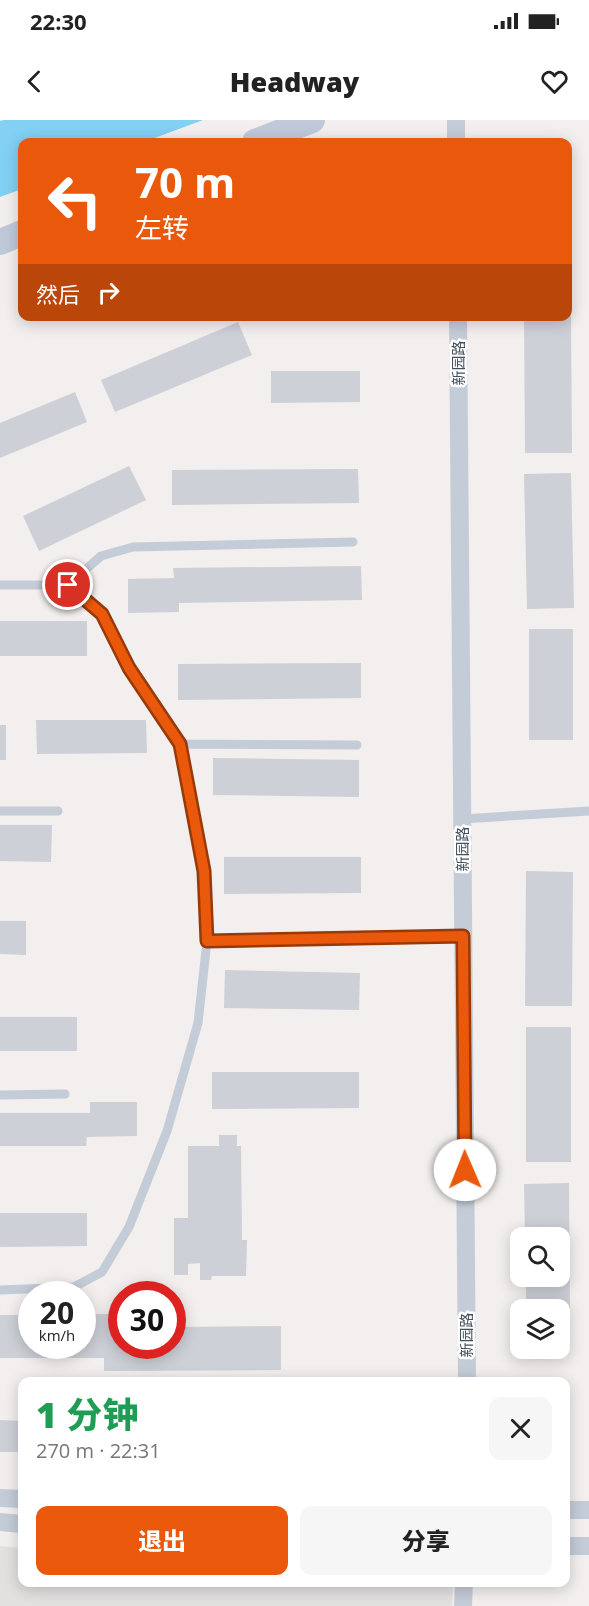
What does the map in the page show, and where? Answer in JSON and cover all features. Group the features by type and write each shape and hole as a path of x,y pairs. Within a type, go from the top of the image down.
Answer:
{"main road":[{"path":"265,138 312,120"},
{"path":"0,242 18,235"}],"street":[{"path":"456,120 456,138"},
{"name":"新园路","path":"458,321 466,1377"},
{"path":"0,1498 18,1499"},
{"path":"570,1510 589,1510"},
{"path":"0,1522 18,1524"},
{"path":"570,1546 589,1546"},
{"path":"463,1606 464,1587"}],"lane":[{"path":"68,585 101,556 133,547 353,542"},
{"path":"0,585 68,585 102,614 129,668 180,744 204,871 207,941 198,1023 167,1131 129,1227 102,1272 74,1287 0,1290"},
{"path":"180,744 357,745"},
{"path":"0,811 58,811"},
{"path":"462,819 589,811"},
{"path":"207,941 463,936"},
{"path":"0,1095 65,1094"}],"shaded area":[{"path":"0,1546 18,1548 18,1587 453,1587 452,1606 0,1606"}],"water":[{"path":"203,120 155,138 18,138 18,190 0,197 0,121"}],"building":[{"path":"524,321 571,321 572,453 525,453"},
{"path":"238,322 252,355 115,412 101,380"},
{"path":"271,371 360,371 360,402 271,403"},
{"path":"75,392 87,422 0,458 0,423"},
{"path":"129,466 146,500 39,551 23,516"},
{"path":"358,469 359,503 172,505 172,470"},
{"path":"571,473 574,608 527,609 524,474"},
{"path":"361,566 362,600 179,603 179,612 128,613 128,579 174,578 173,568"},
{"path":"0,621 87,621 87,656 0,656"},
{"path":"529,629 573,629 573,740 529,740"},
{"path":"361,663 361,698 178,700 178,664"},
{"path":"36,720 146,720 147,753 37,754"},
{"path":"0,725 6,725 6,760 0,760"},
{"path":"213,758 359,760 359,797 213,795"},
{"path":"0,825 52,825 51,862 0,861"},
{"path":"224,857 361,857 361,893 224,894"},
{"path":"526,871 573,872 572,1006 525,1006"},
{"path":"0,921 26,921 26,955 0,954"},
{"path":"225,970 360,973 359,1010 224,1008"},
{"path":"0,1017 77,1017 77,1051 0,1051"},
{"path":"526,1027 571,1027 571,1162 526,1162"},
{"path":"212,1072 359,1072 359,1108 212,1109"},
{"path":"90,1102 137,1102 137,1136 87,1137 86,1146 0,1146 0,1113 90,1113"},
{"path":"219,1135 237,1135 237,1146 241,1146 242,1240 247,1240 246,1276 212,1276 211,1280 200,1280 200,1263 188,1264 188,1275 174,1275 174,1218 188,1218 188,1146 219,1146"},
{"path":"569,1183 569,1227 525,1227 524,1184"},
{"path":"0,1213 87,1213 87,1246 0,1247"},
{"path":"526,1287 570,1287 570,1299 526,1299"},
{"path":"96,1314 108,1314 108,1359 186,1359 186,1327 281,1326 281,1370 104,1371 104,1358 96,1358"},
{"path":"0,1315 18,1315 18,1358 0,1358"},
{"path":"0,1420 18,1421 18,1452 0,1452"}],"route":[{"path":"68,585 102,614 129,668 180,744 204,871 207,941 463,936 465,1170"}]}
